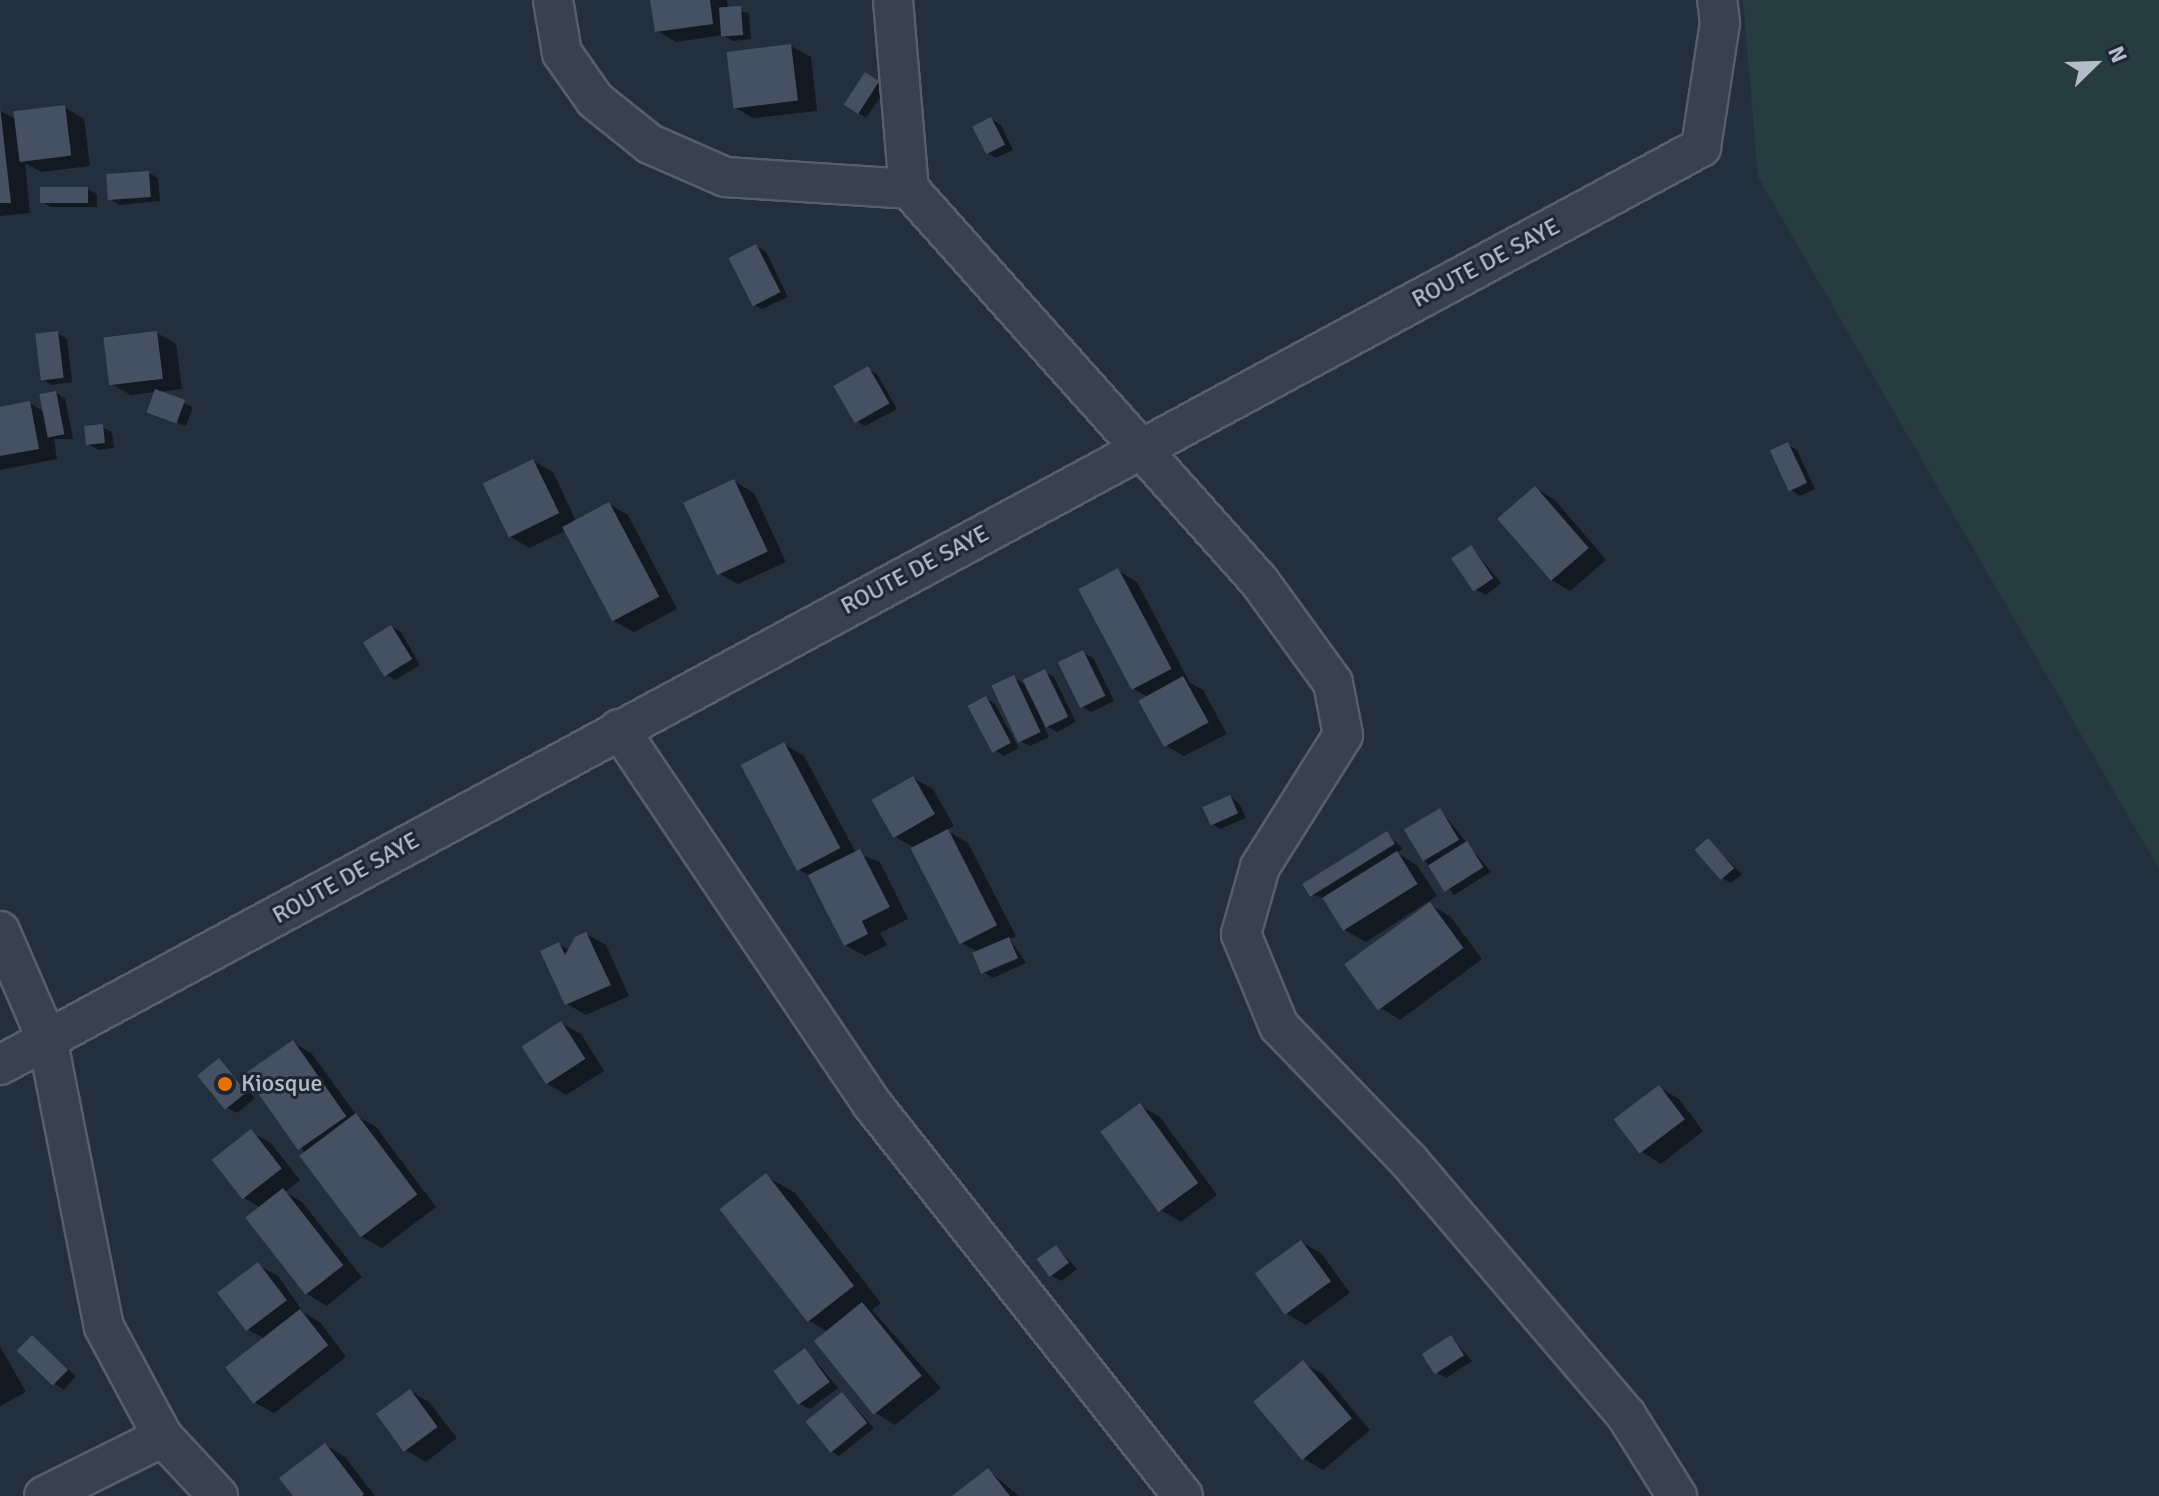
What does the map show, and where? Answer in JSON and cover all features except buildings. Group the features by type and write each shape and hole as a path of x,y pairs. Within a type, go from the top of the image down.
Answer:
{"street":[{"path":"553,0 562,53 595,100 650,144 725,177 909,189"},
{"path":"893,0 909,189 1259,581 1333,683 1343,735 1260,867 1241,934 1279,1026 1409,1161 1626,1415 1677,1496"},
{"name":"ROUTE DE SAYE","path":"0,1065 48,1042 619,729 1701,147 1720,23 1717,0"},
{"path":"619,729 872,1104 1183,1496"},
{"path":"0,931 48,1042 104,1327 163,1437 218,1496"},
{"path":"44,1496 163,1437"}],"green space":[{"path":"1743,0 2159,0 2159,869 1758,177"}],"place":[{"name":"Kiosque","path":"225,1084"}]}
